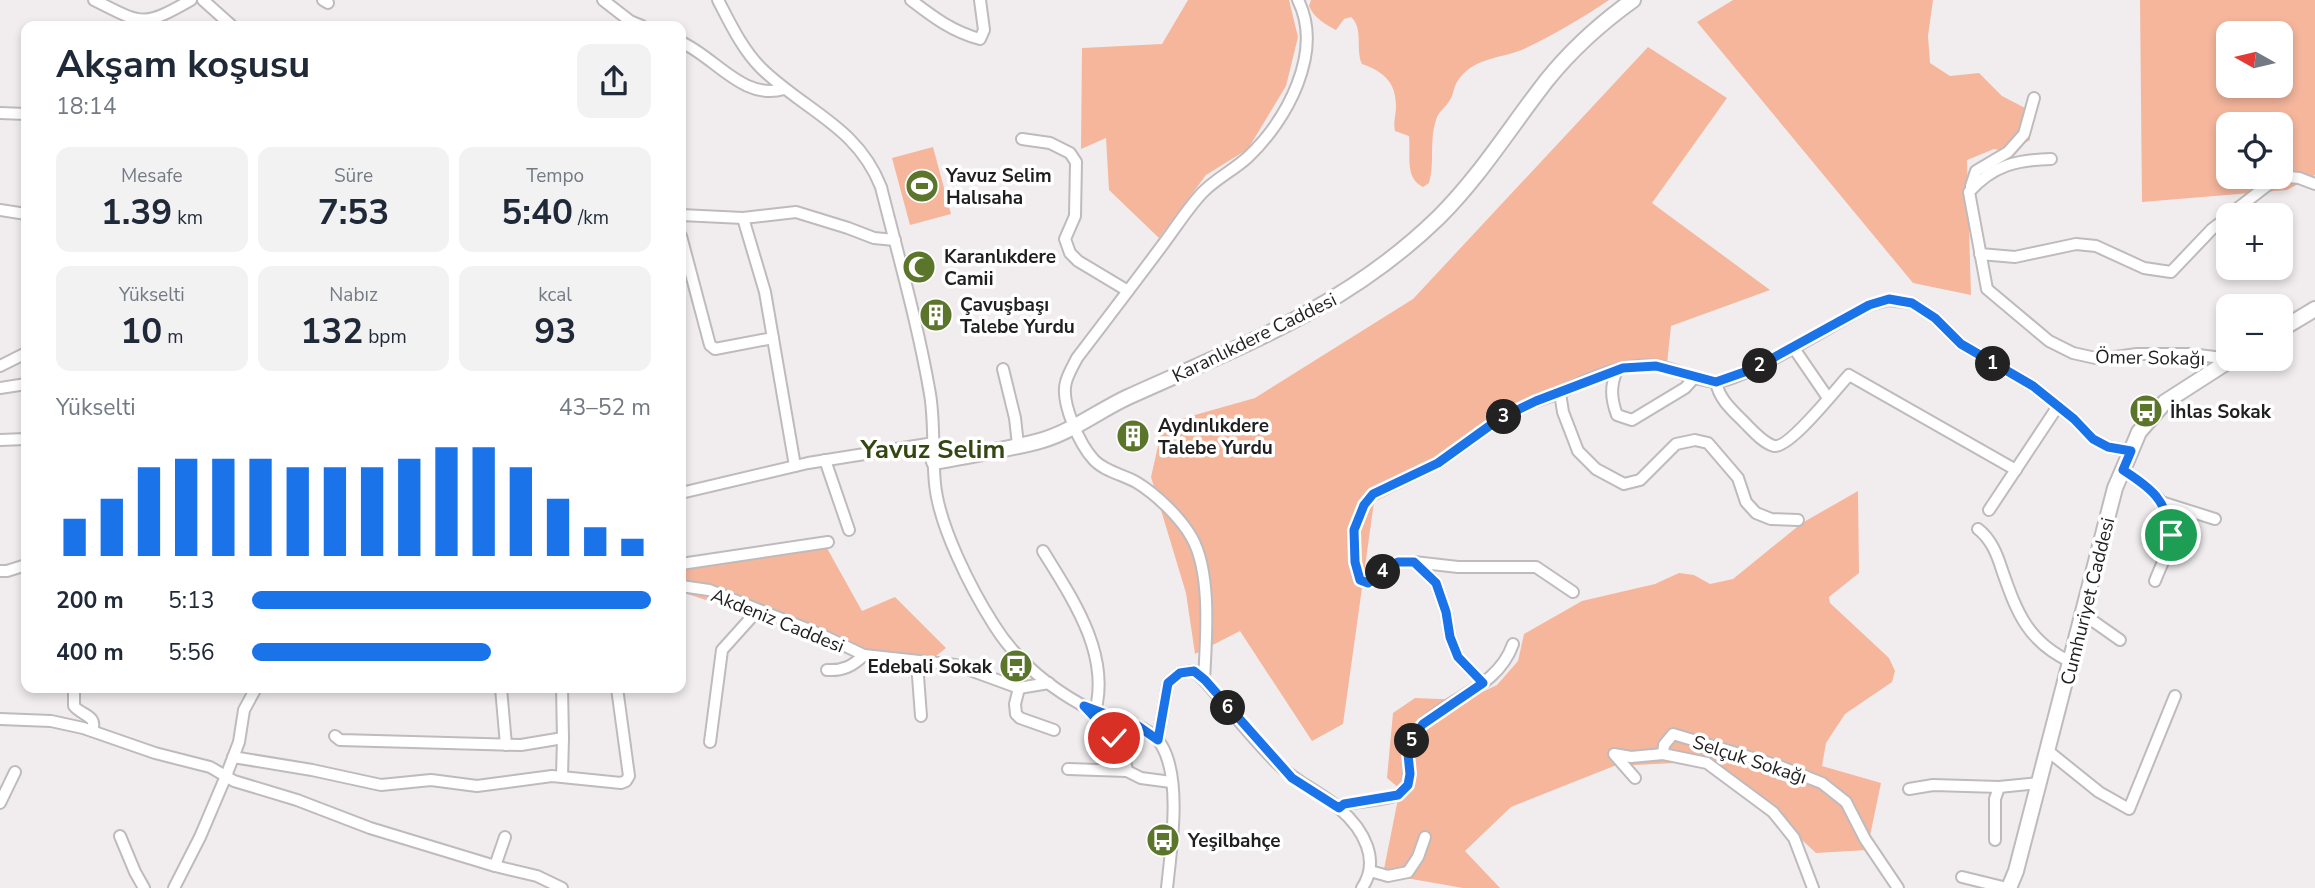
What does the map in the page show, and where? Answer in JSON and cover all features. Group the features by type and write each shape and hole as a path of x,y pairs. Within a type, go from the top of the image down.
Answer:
{"main road":[{"name":"Karanlıkdere Caddesi","path":"934,462 1044,440 1116,402 1303,317 1372,274 1438,218 1488,162 1566,58 1605,20 1633,0"},
{"path":"2293,322 2315,309"},
{"name":"Cumhuriyet Caddesi","path":"2008,888 2016,871 2040,783 2115,488 2139,432 2165,402 2216,369"}],"street":[{"path":"94,0 121,15 140,20 160,17 191,0"},
{"path":"203,0 226,21"},
{"path":"603,0 630,21"},
{"path":"718,0 747,52 758,65 784,89 848,135 868,160 881,187 928,383 934,443 934,484 943,521 984,608 1016,655 1049,683 1090,709 1138,726 1158,740 1167,757 1171,782 1172,820 1167,888"},
{"path":"911,0 950,28 963,35 980,38 984,30 980,0"},
{"path":"1205,680 1203,566 1192,537 1163,502 1136,482 1094,461 1073,426 1066,408 1065,384 1077,358 1202,192 1248,157 1293,98 1307,42 1303,10 1297,0"},
{"path":"686,45 749,88 768,92 784,89"},
{"path":"1969,191 1976,171 2008,152 2024,134 2034,98"},
{"path":"0,113 21,114"},
{"path":"1022,139 1050,142 1070,153 1076,162 1075,216 1065,239 1070,253 1078,261 1128,291"},
{"path":"1969,191 1980,179 2006,166 2022,160 2051,159"},
{"path":"2293,177 2315,184"},
{"path":"2245,203 2263,189"},
{"name":"Ömer Sokağı","path":"1969,191 1987,289 2049,341 2073,353 2100,359 2137,354 2190,354 2216,357"},
{"path":"0,210 21,213"},
{"path":"686,215 743,218 796,212 874,238 895,240"},
{"path":"743,218 765,292 795,466"},
{"path":"1980,254 2015,257 2076,244 2096,246 2144,268 2171,272 2216,226"},
{"path":"686,255 710,345 715,349 773,338"},
{"path":"1573,592 1536,567 1458,567 1398,562 1368,583 1360,580 1355,562 1354,530 1364,505 1373,494 1438,463 1499,419 1536,401 1617,370 1656,366 1716,382 1753,369 1869,305 1889,299 1912,303 1935,318 1961,344 2033,386 2074,419 2093,439 2108,447 2131,451"},
{"path":"1793,347 1828,398"},
{"path":"0,366 21,356"},
{"path":"1003,369 1015,418 1017,445"},
{"path":"1617,370 1613,380 1613,404 1617,415 1632,420 1685,387 1695,377"},
{"path":"1716,382 1718,394 1765,441 1775,446 1782,445 1797,432 1849,375 2016,470"},
{"path":"0,388 21,385"},
{"path":"1560,393 1563,412 1578,452 1596,469 1624,484 1640,481 1676,444 1695,440 1709,443 1738,478 1746,502 1756,513 1771,519 1798,520"},
{"path":"1989,510 2058,406"},
{"path":"0,440 21,439"},
{"path":"686,492 825,460 934,443"},
{"path":"825,460 849,530"},
{"path":"2123,470 2150,487 2169,518 2171,535 2155,581"},
{"path":"2161,502 2215,519"},
{"path":"1978,529 1987,536 2015,606 2031,633 2053,653 2071,662"},
{"path":"686,563 828,542"},
{"path":"1043,551 1084,622 1095,653 1100,695 1090,709"},
{"path":"1414,562 1436,583 1458,657 1483,683"},
{"path":"0,572 21,567"},
{"name":"Akdeniz Caddesi","path":"686,587 709,590 822,635 864,655 956,666 1019,688"},
{"path":"710,742 722,650 758,610"},
{"path":"2083,614 2120,640"},
{"path":"1339,808 1344,804 1398,795 1408,785 1408,754 1414,735 1423,724 1483,683 1508,659 1513,644"},
{"path":"827,670 840,671 856,663 864,655"},
{"path":"916,663 921,716"},
{"path":"1158,740 1168,683 1180,673 1194,671 1292,778 1339,808 1359,830 1372,861 1368,879 1362,888"},
{"path":"1049,683 1019,688 1015,704 1016,714 1020,718 1054,730"},
{"path":"74,693 74,706 92,719 92,732"},
{"path":"174,888 200,837 226,776 239,742 244,710 253,693"},
{"path":"501,693 506,745"},
{"path":"562,693 562,776"},
{"path":"233,757 381,785 431,780 477,786 543,776 621,783 626,781 629,775 618,693"},
{"path":"2048,751 2099,792 2129,809 2175,696"},
{"path":"1090,709 1124,754 1127,771"},
{"path":"0,719 51,721 210,767 226,776 370,828 537,876 562,888"},
{"name":"Selçuk Sokağı","path":"1664,754 1664,745 1673,734 1779,766 1822,783 1846,802 1865,839 1898,888"},
{"path":"335,736 340,740 506,745 563,738"},
{"path":"1635,778 1614,754 1631,757 1664,754 1707,763 1773,812 1794,838 1813,888"},
{"path":"1068,769 1127,771 1141,778 1171,782"},
{"path":"0,803 15,772"},
{"path":"1909,789 1933,785 1999,787 2040,783"},
{"path":"1995,840 1995,799 1999,787"},
{"path":"120,836 144,888"},
{"path":"495,866 505,837"},
{"path":"1370,871 1388,876 1408,872 1418,857 1425,837"},
{"path":"1962,877 2008,888"}],"shaded area":[{"path":"1188,0 1289,0 1298,37 1286,86 1248,149 1206,175 1159,238 1109,190 1106,138 1081,149 1082,48 1162,44"},
{"path":"1311,0 1609,0 1537,43 1473,66 1457,81 1449,101 1436,120 1431,175 1429,183 1423,187 1413,178 1411,172 1409,136 1395,131 1394,91 1387,79 1362,64 1355,22 1351,17 1344,19 1336,30 1314,14 1309,6"},
{"path":"1733,0 1933,0 1928,36 1930,63 1950,76 1979,73 2002,96 2029,110 2030,140 2008,152 1994,149 1967,160 1971,295 1913,283 1697,22"},
{"path":"2140,0 2315,0 2315,175 2293,187 2293,112 2216,112 2216,189 2289,189 2142,202"},
{"path":"1648,47 1727,98 1652,203 1770,290 1671,326 1666,373 1626,368 1492,430 1446,466 1374,502 1343,724 1312,741 1240,631 1195,654 1186,593 1151,477 1163,424 1255,398 1413,299"},
{"name":"Yavuz Selim Halısaha","path":"933,147 951,214 910,225 892,158"},
{"path":"1858,491 1859,573 1829,597 1830,603 1889,658 1895,671 1892,682 1845,714 1826,743 1822,766 1881,783 1867,850 1816,853 1716,761 1614,766 1511,807 1465,851 1500,888 1463,888 1383,874 1400,789 1387,778 1393,713 1415,698 1465,700 1497,685 1518,661 1524,634 1582,601 1655,584 1679,573 1694,575 1710,584 1733,579 1802,523"},
{"path":"823,541 862,611 895,597 946,648 926,664 888,659 686,594 686,564"}],"place":[{"name":"Yavuz Selim Halısaha","path":"922,186"},
{"name":"Karanlıkdere Camii","path":"919,267"},
{"name":"Çavuşbaşı Talebe Yurdu","path":"936,315"},
{"name":"İhlas Sokak","path":"2146,411"},
{"name":"Aydınlıkdere Talebe Yurdu","path":"1133,436"},
{"name":"Edebali Sokak","path":"1016,666"},
{"name":"Yeşilbahçe","path":"1163,840"}],"district":[{"name":"Yavuz Selim","path":"933,449"}],"route":[{"path":"1114,738 1084,706 1138,726 1158,740 1168,683 1180,673 1194,671 1292,778 1339,808 1344,804 1398,795 1408,785 1408,754 1414,735 1423,724 1483,683 1458,657 1436,583 1414,562 1398,562 1368,583 1360,580 1355,562 1354,530 1364,505 1373,494 1438,463 1499,419 1577,384 1623,368 1656,366 1716,382 1753,369 1869,305 1889,299 1912,303 1935,318 1961,344 2033,386 2074,419 2093,439 2108,447 2131,451 2123,470 2150,487 2169,518 2171,535"}]}
